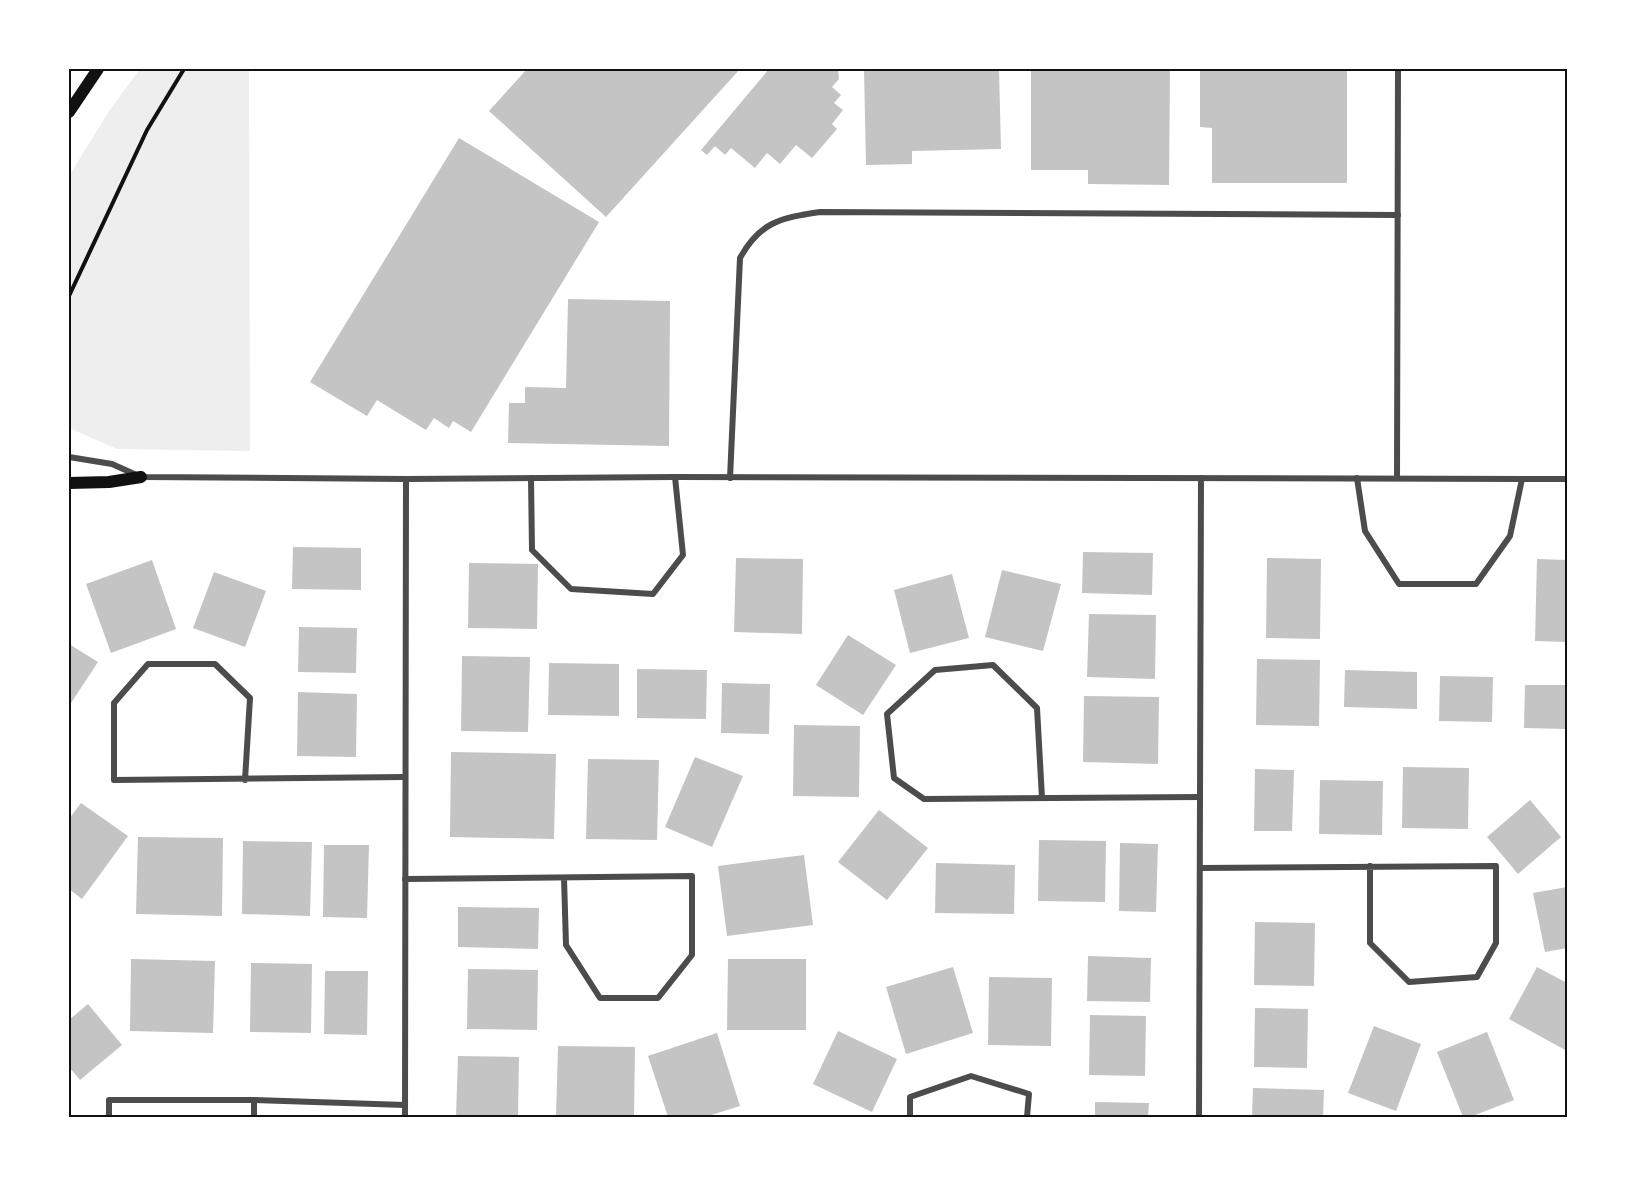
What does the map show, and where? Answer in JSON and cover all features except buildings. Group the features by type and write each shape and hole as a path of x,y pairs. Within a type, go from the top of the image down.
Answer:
{"main road":[{"path":"69,112 98,69"},
{"path":"69,483 109,482 141,477"}],"street":[{"path":"1397,478 1398,69"},
{"path":"730,478 740,258 749,241 769,224 793,216 820,213 1398,215"},
{"path":"69,457 112,464 141,477 1567,479"},
{"path":"531,478 532,550 571,589 653,594 683,555 675,477"},
{"path":"1199,1117 1201,478"},
{"path":"1358,478 1365,531 1399,584 1476,584 1510,536 1522,479"},
{"path":"405,1117 406,479"},
{"path":"245,780 250,698 215,664 148,664 114,703 114,780 245,780 405,777"},
{"path":"1042,798 1037,708 993,665 935,670 887,714 894,778 924,799 1200,797"},
{"path":"1200,868 1370,866 1496,866 1496,943 1477,977 1409,982 1370,943 1370,866"},
{"path":"405,879 692,876 692,955 658,998 600,998 566,945 564,878"},
{"path":"910,1117 910,1097 971,1076 1029,1094 1028,1117"},
{"path":"109,1117 109,1100 254,1100 405,1104"},
{"path":"254,1100 254,1117"}],"path":[{"path":"69,296 147,130 184,69"}],"shaded area":[{"path":"140,69 249,69 250,451 117,449 69,428 69,176 109,111"}]}
